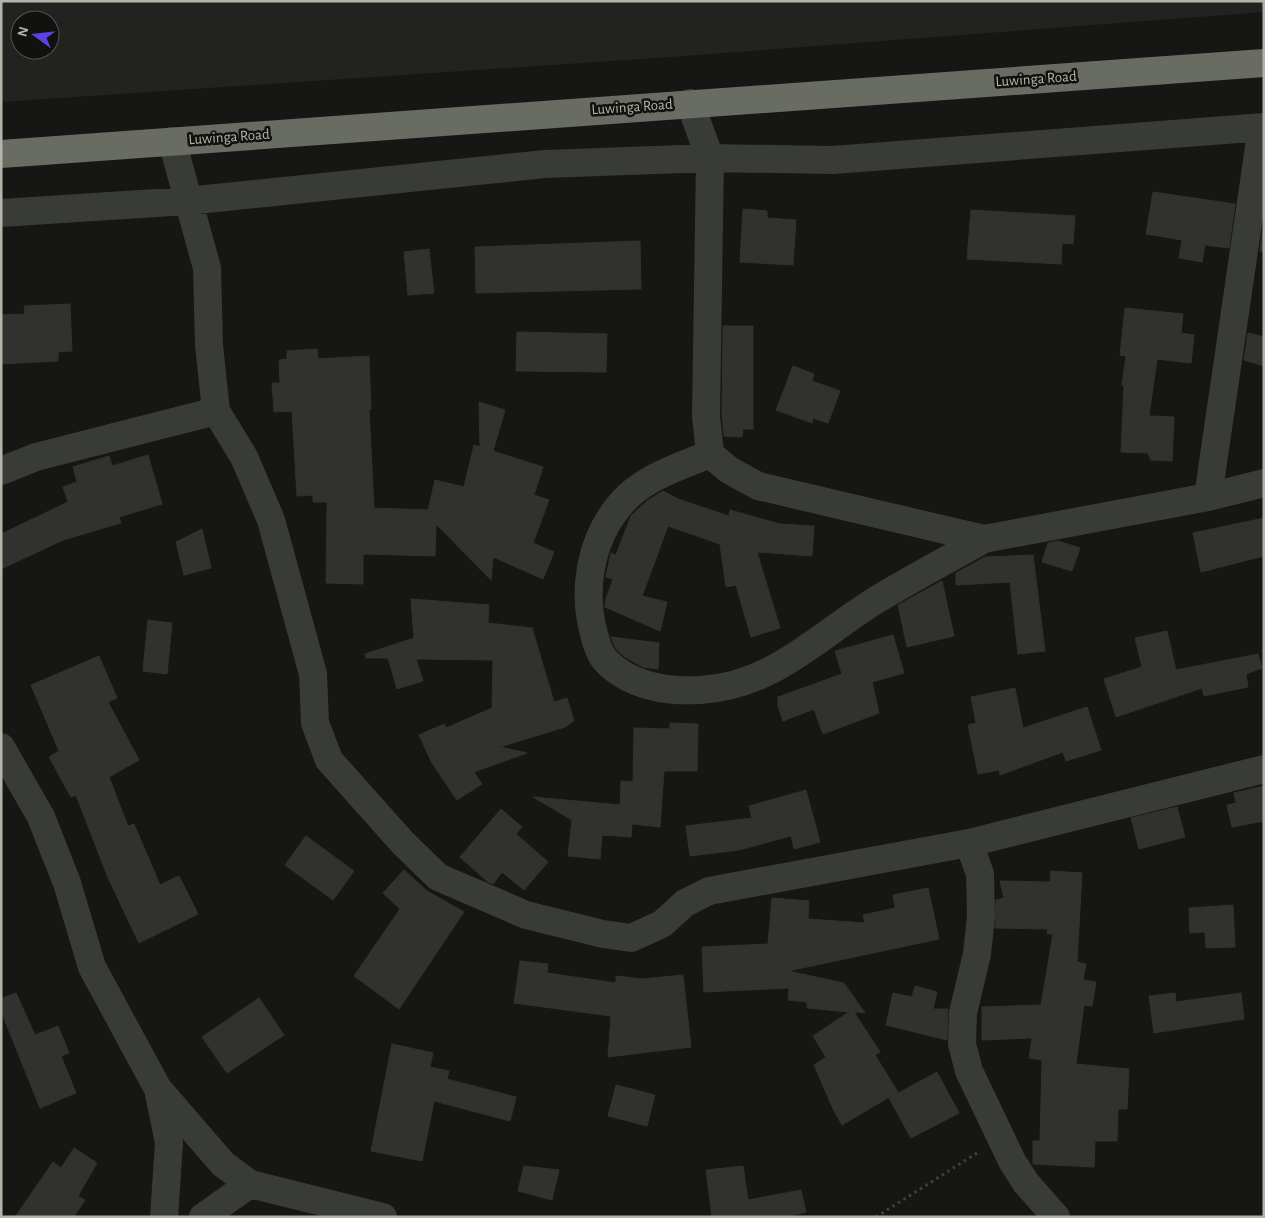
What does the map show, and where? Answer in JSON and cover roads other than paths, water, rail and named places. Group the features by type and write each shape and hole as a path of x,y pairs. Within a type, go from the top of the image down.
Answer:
{"highway":[{"name":"Luwinga Road","path":"1,154 1264,63"}],"street":[{"path":"690,103 710,158 706,416 710,454 729,470 758,486 984,539"},
{"path":"1,214 187,201 544,164 710,158 833,160 1263,127 1208,497"},
{"path":"172,141 187,201 208,268 209,345 216,410 244,457 271,520 313,674 315,723 329,760 403,843 438,878 526,916 603,934 631,938 662,924 685,903 709,891 969,844 1264,769"},
{"path":"1,471 36,457 216,410"},
{"path":"710,454 643,483 619,506 600,537 588,578 588,612 596,641 604,660 625,677 659,689 701,690 739,682 779,668 872,603 984,539 1208,497 1264,483"},
{"path":"1,747 41,817 67,883 92,966 158,1089 223,1164 250,1184 383,1217"},
{"path":"969,844 980,874 981,916 977,954 963,1014 962,1044 969,1072 1000,1138 1026,1183 1056,1217"},
{"path":"158,1089 169,1143 164,1217"},
{"path":"203,1217 250,1184"}]}
